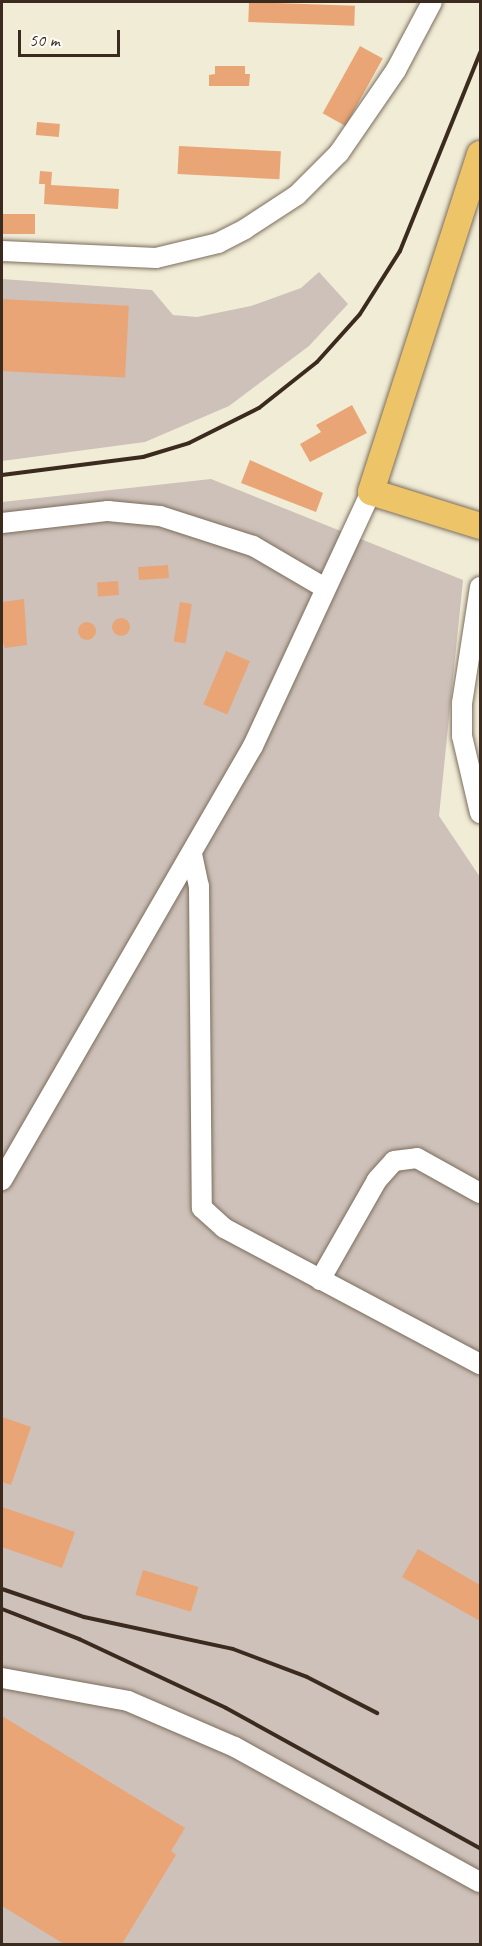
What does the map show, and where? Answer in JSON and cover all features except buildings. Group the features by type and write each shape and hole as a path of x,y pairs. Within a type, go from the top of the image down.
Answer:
{"main road":[{"path":"480,154 370,492 480,526"}],"street":[{"path":"2,251 156,258 218,243 245,229 297,195 339,153 396,70 432,2"},
{"path":"2,1180 253,746 370,492"},
{"path":"2,523 108,511 160,516 253,546 325,588"},
{"path":"480,587 462,702 462,736 480,813"},
{"path":"192,854 199,886 202,1208 224,1228 480,1364"},
{"path":"320,1280 377,1180 394,1161 417,1158 480,1193"},
{"path":"2,1678 116,1698 149,1710 235,1747 480,1882"}],"shaded area":[{"path":"319,272 348,304 309,346 229,406 145,442 2,461 2,279 152,290 173,315 197,317 251,306 301,288"},
{"path":"211,479 463,580 439,816 480,877 480,1944 2,1944 2,502"}],"railway":[{"path":"2,475 143,457 189,443 259,408 317,362 360,314 400,251 480,53"},
{"path":"2,1589 84,1617 233,1649 307,1677 377,1713"},
{"path":"2,1609 79,1639 226,1708 480,1848"}]}
